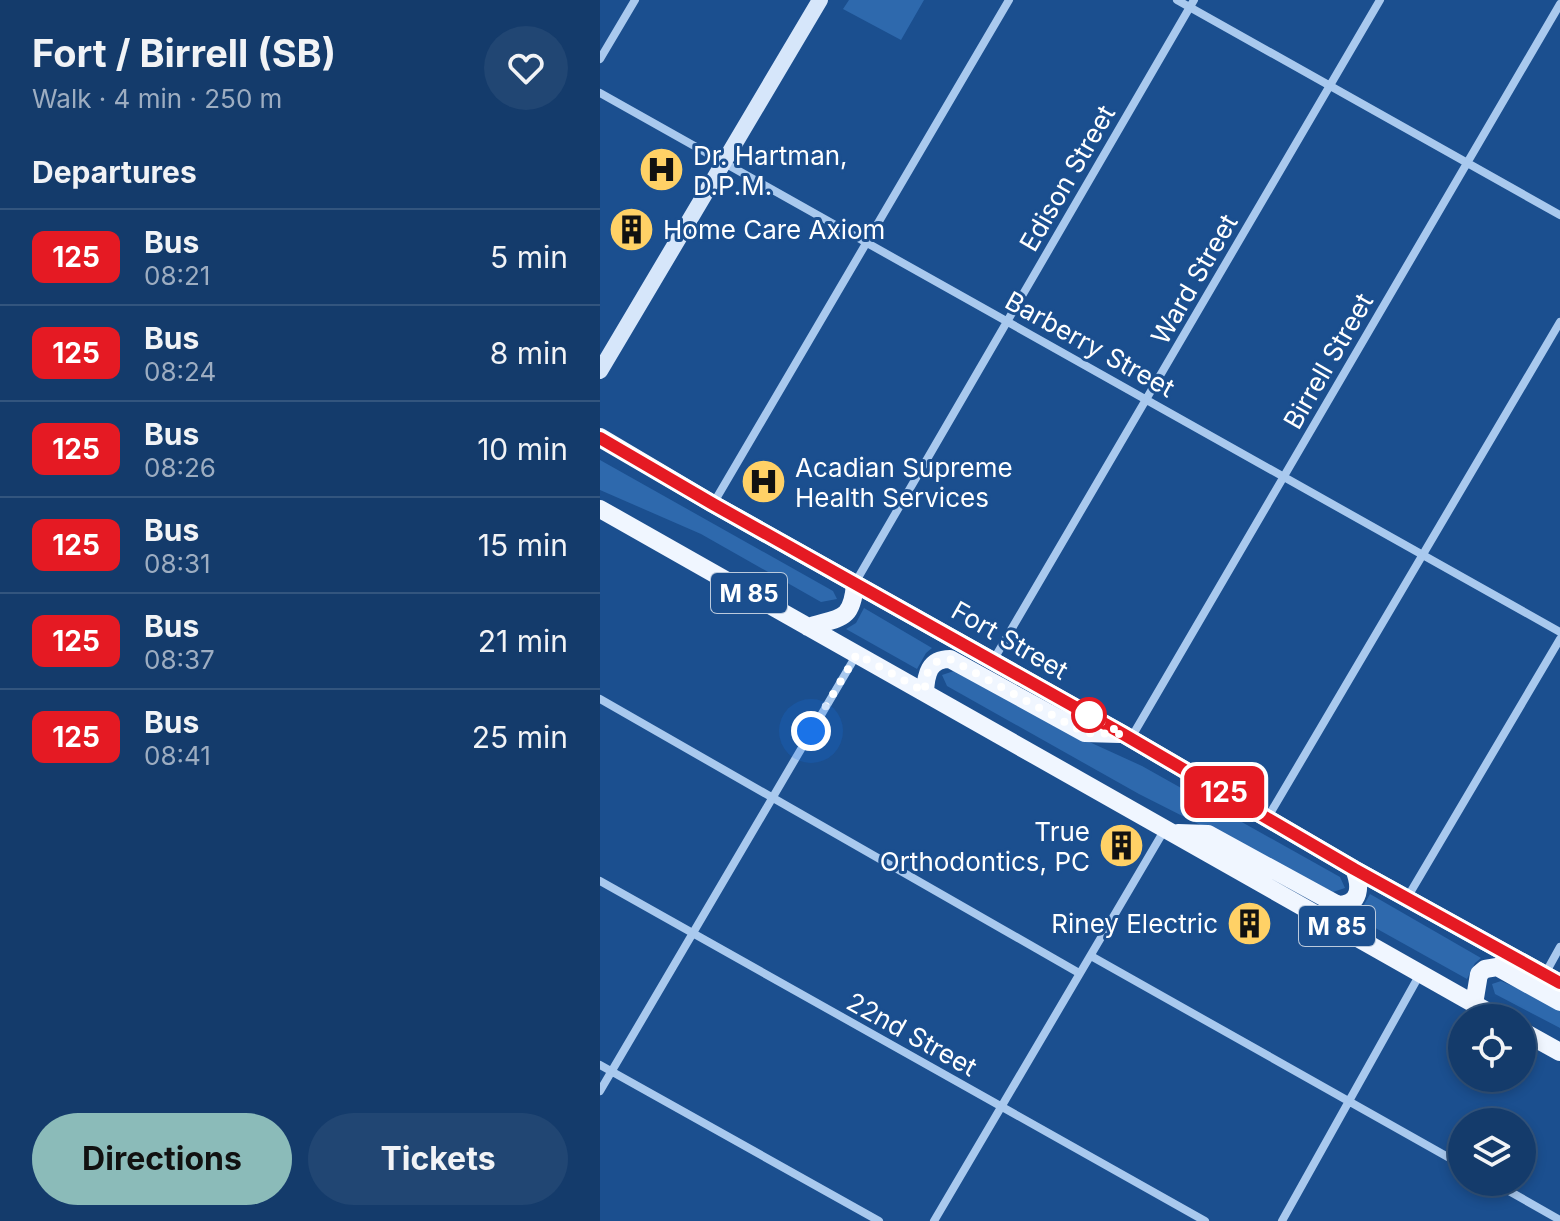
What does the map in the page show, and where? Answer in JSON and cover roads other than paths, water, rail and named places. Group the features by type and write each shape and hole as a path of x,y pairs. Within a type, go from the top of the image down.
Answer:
{"main road":[{"path":"600,371 820,0"},
{"name":"Fort Street","path":"600,437 713,504 1127,736 1354,869 1552,978"},
{"name":"M 85","path":"600,509 1474,1004"},
{"path":"808,627 848,613 853,603 855,584"},
{"path":"925,692 925,676 930,666 950,659 1085,733 1127,736"},
{"path":"1171,830 1208,834 1338,905 1348,905 1354,901 1359,890 1354,869"},
{"path":"1474,1004 1479,974 1485,969 1497,967 1560,1002"},
{"path":"1536,1039 1560,1052"}],"street":[{"path":"600,59 635,0"},
{"path":"713,504 1009,0"},
{"path":"1177,0 1192,4 1560,215"},
{"name":"Ward Street","path":"993,660 1380,0"},
{"name":"Edison Street","path":"855,584 1192,4"},
{"name":"Birrell Street","path":"1127,736 1560,4"},
{"name":"Barberry Street","path":"600,93 1560,632"},
{"path":"1268,818 1560,322"},
{"path":"1407,898 1560,639"},
{"path":"600,1091 857,654"},
{"path":"600,699 1079,973"},
{"path":"934,1221 1079,973 1171,830"},
{"name":"22nd Street","path":"600,881 1205,1221"},
{"path":"1552,978 1560,947"},
{"path":"1091,956 1448,1157"},
{"path":"1282,1221 1420,974"},
{"path":"600,1065 879,1221"},
{"path":"1518,1196 1560,1220"}],"place":[{"name":"Dr. Hartman, D.P.M.","path":"662,170"},
{"name":"Home Care Axiom","path":"632,229"},
{"name":"Acadian Supreme Health Services","path":"764,482"},
{"name":"True Orthodontics, PC","path":"1121,846"},
{"name":"Riney Electric","path":"1249,923"}]}
